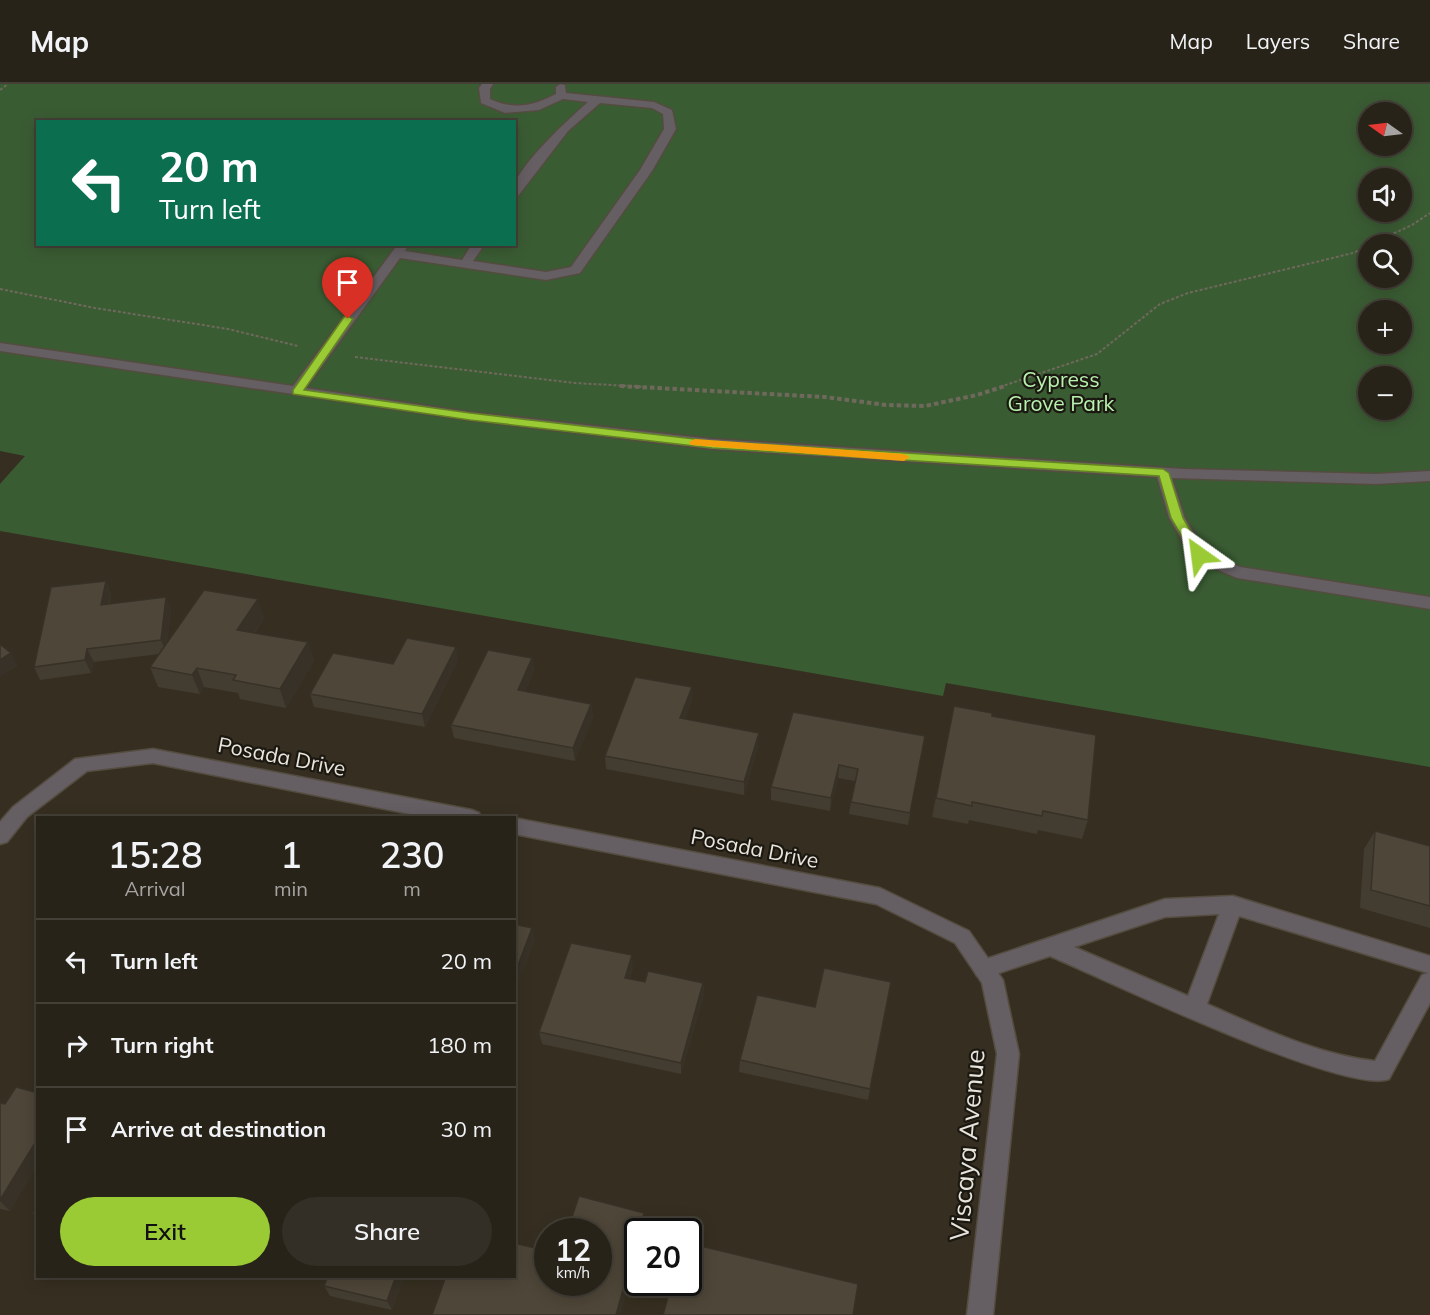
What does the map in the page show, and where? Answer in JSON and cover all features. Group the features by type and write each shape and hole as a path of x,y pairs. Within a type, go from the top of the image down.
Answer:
{"street":[{"path":"296,392 323,352 401,249 465,264 546,276 575,270 646,171 670,129 668,112 654,105 596,101 561,90 538,107 506,111 485,101 484,88 488,84"},
{"path":"516,190 564,129 596,101"},
{"path":"499,120 506,111"},
{"path":"465,264 478,246"},
{"path":"0,347 470,416 712,444 1163,473 1376,479 1430,476"},
{"path":"1163,473 1177,518 1199,555 1237,572 1430,603"},
{"name":"Posada Drive","path":"0,836 20,812 82,764 153,756 462,816"},
{"name":"Posada Drive","path":"516,826 880,896"},
{"name":"Viscaya Avenue","path":"880,896 962,938 992,980 1008,1054 980,1315"},
{"path":"984,969 1165,908 1233,905 1430,965"},
{"path":"1194,1009 1233,905"},
{"path":"1049,946 1271,1042 1354,1069 1381,1072 1430,982"}],"path":[{"path":"0,90 8,84"},
{"path":"1393,234 1430,213"},
{"path":"0,289 105,310 168,318 273,338 323,352 575,383 825,397 886,405 925,406 977,395 1097,354 1160,304 1188,293 1358,250"}],"green space":[{"name":"Cypress Grove Park","path":"0,84 1430,84 1430,767 946,683 943,696 0,531 0,484 25,456 0,451"}],"building":[{"path":"106,581 101,605 166,597 161,640 87,649 85,660 34,667 51,587"},
{"path":"204,590 258,599 237,630 308,642 280,689 233,680 236,675 197,668 192,675 150,667"},
{"path":"407,638 456,647 422,714 310,694 333,653 393,664"},
{"path":"0,644 11,653 0,660"},
{"path":"488,650 532,658 518,690 591,704 573,748 451,725"},
{"path":"635,677 692,687 680,718 759,733 744,782 605,756"},
{"path":"954,706 992,713 992,716 1096,735 1088,820 1043,811 1042,816 972,802 972,806 936,798"},
{"path":"793,712 925,736 910,813 851,802 858,769 839,765 831,798 771,787"},
{"path":"1375,831 1430,846 1430,906 1371,890"},
{"path":"516,924 532,928 516,971"},
{"path":"571,943 632,955 625,978 645,982 648,971 703,983 681,1063 539,1032"},
{"path":"824,968 891,982 870,1089 740,1060 757,995 815,1007"},
{"path":"16,1087 36,1092 36,1141 0,1200 0,1103 5,1104"},
{"path":"579,1196 644,1213 643,1218 624,1218 624,1286 616,1315 432,1315 445,1278 516,1278 516,1243 534,1248 534,1296 612,1296 612,1218 572,1218"},
{"path":"702,1246 858,1284 853,1315 663,1315 668,1296 702,1296"},
{"path":"327,1278 395,1278 387,1301 324,1286"}],"slow traffic":[{"path":"695,442 904,457"}],"route":[{"path":"348,319 296,392 470,416 712,444 1163,473 1177,518 1199,555"}]}
